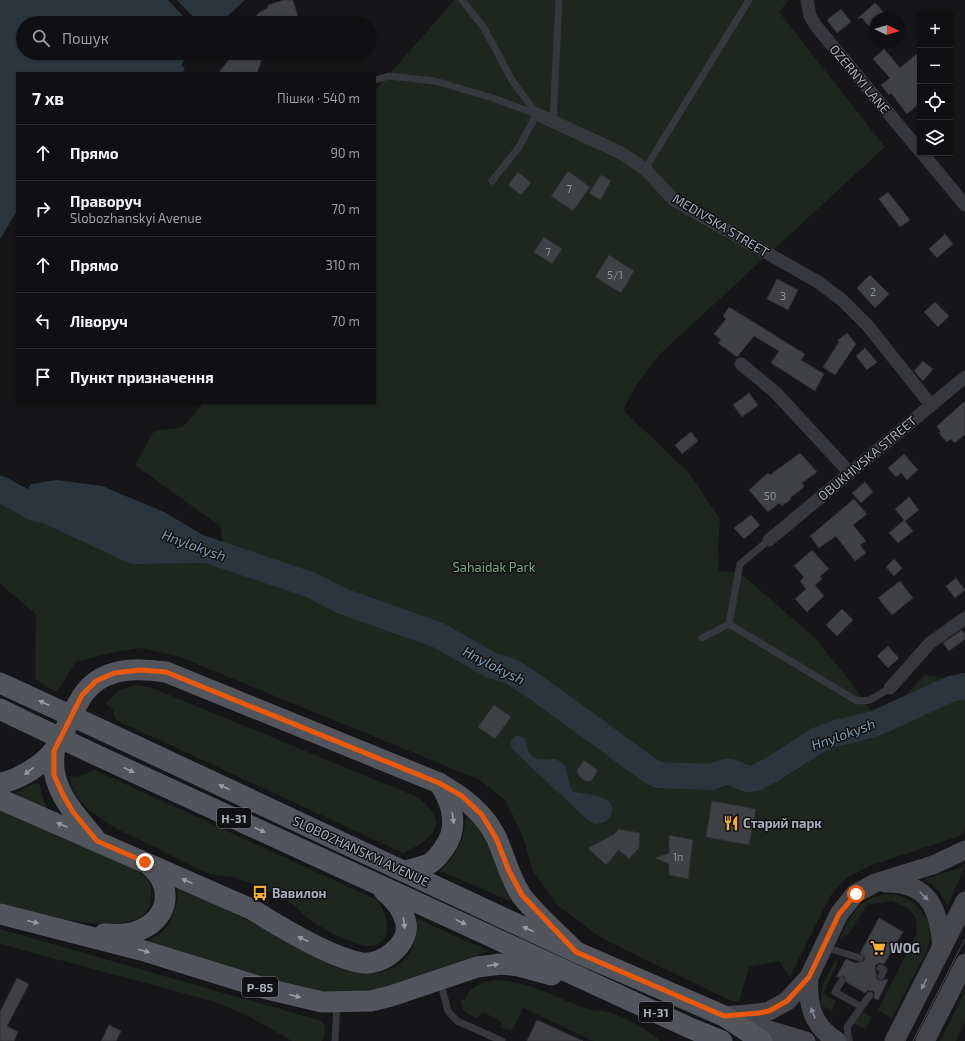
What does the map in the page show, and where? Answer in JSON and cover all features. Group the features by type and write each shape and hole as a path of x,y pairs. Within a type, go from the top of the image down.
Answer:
{"main road":[{"name":"Р-85","path":"0,783 20,778 54,751 82,695 96,681 114,673 140,670 166,672 439,783 462,796 482,815 496,838 509,871 522,895 576,952"},
{"name":"SLOBOZHANSKYI AVENUE","path":"0,683 406,871 576,952 724,1016 806,1041"},
{"name":"SLOBOZHANSKYI AVENUE","path":"7,712 94,754 623,997 708,1041"},
{"name":"Р-85","path":"54,751 54,775 63,795 73,812 97,841"},
{"path":"406,871 430,864 449,842 452,834 453,820 448,797 439,783"},
{"name":"Р-85","path":"0,799 253,910 280,927 334,954 364,963 374,962 387,957 405,936 406,924 401,908 389,895 374,883"},
{"name":"Н-31","path":"724,1016 769,1011 787,1001 809,977 847,903 856,894 876,883 933,865 965,850"},
{"name":"Р-85","path":"65,930 126,934 140,930 154,922 164,907 166,896 164,885 157,871 145,862"},
{"path":"876,883 902,884 914,887 925,896 935,908 940,924 942,949"},
{"path":"897,1035 942,949 965,901"},
{"name":"Р-85","path":"0,914 141,950 267,989 308,999 337,1003 371,1001 391,996 477,967 501,964 536,971 623,997"},
{"path":"925,1041 965,963"},
{"path":"809,977 808,998 816,1020 830,1037 837,1041"},
{"name":"SLOBOZHANSKYI AVENUE","path":"724,1016 762,1041"},
{"name":"SLOBOZHANSKYI AVENUE","path":"694,1035 722,1041"}],"street":[{"name":"OZERNYI LANE","path":"807,2 810,16 816,26 917,147"},
{"name":"MEDIVSKA STREET","path":"538,114 622,153 645,169 674,200 818,282 842,300 868,326 931,405"},
{"name":"OZERNYI LANE","path":"924,156 965,205"},
{"path":"741,364 775,392 850,473"},
{"name":"OBUKHIVSKA STREET","path":"769,540 965,376"},
{"path":"890,688 930,643 965,618"}],"lane":[{"name":"MEDIVSKA STREET","path":"462,0 484,28 514,82 538,114"},
{"path":"553,122 559,0"},
{"path":"645,169 749,0"},
{"path":"376,80 389,76 435,81 538,114 518,147 492,181"},
{"path":"729,624 740,564 769,540"},
{"path":"702,638 729,624"},
{"path":"729,624 857,701 870,700 890,688"},
{"path":"824,947 856,958"},
{"path":"439,979 448,1011 458,1021 502,1041"},
{"path":"842,980 835,992 860,1006"},
{"path":"849,1041 847,1027 860,1006 870,995"},
{"path":"335,1040 338,1017 337,1003"}],"green space":[{"name":"Sahaidak Park","path":"454,0 789,0 779,12 885,147 661,353 637,384 623,410 689,473 720,519 718,548 719,571 740,573 815,638 849,680 875,716 895,707 924,675 951,679 965,677 965,829 960,836 872,865 847,877 831,895 790,977 779,961 749,967 739,1002 729,1000 601,938 556,904 533,871 522,834 506,801 480,780 177,656 141,648 115,652 75,662 64,682 55,692 35,679 36,614 0,584 0,499 34,519 81,540 225,556 220,526 135,465 154,431 183,427 202,404 376,404 376,90"},
{"path":"135,685 150,687 417,797 428,806 434,814 436,822 435,829 423,842 403,853 116,720 112,708 105,704 117,692"},
{"path":"95,770 377,900 384,912 388,926 384,939 371,946 365,946 349,941 315,923 290,903 264,889 236,878 207,873 135,838 104,821 80,800 73,788 71,775 77,777"},
{"path":"36,783 40,784 42,796 46,806 45,809 15,795 17,792"},
{"path":"0,805 57,830 139,872 148,880 151,894 150,904 142,916 126,922 105,924 81,922 57,918 0,903"},
{"path":"469,814 482,831 494,854 511,899 510,901 440,871 451,859 458,848 463,836 465,820"},
{"path":"965,866 948,905 938,890 925,879"},
{"path":"178,884 342,969 357,973 385,971 406,959 412,948 416,935 416,918 489,951 374,991 346,994 305,990 147,942 163,931 172,919 175,911"},
{"path":"894,894 911,901 923,913 927,921 930,938 925,955 892,1018 878,1010 917,933 916,918 909,909 892,901 867,905 849,934 840,938 850,919 865,901 882,895"},
{"path":"0,929 322,1021 325,1028 324,1036 322,1041 292,1041 252,1018 216,1002 0,944"},
{"path":"836,959 838,962 823,994 836,1001 832,1011 821,1005 822,986"},
{"path":"495,980 518,983 549,993 584,1008 615,1014 639,1026 660,1041 593,1041 523,1008 513,1028 510,1030 500,1027 502,1022 483,1012 476,1018 469,1015 463,1009 461,999 465,1000 473,988"},
{"path":"965,992 965,1021 956,1041 940,1041"},
{"path":"862,1012 872,1017 866,1029 854,1024"}],"water":[{"path":"0,0 245,0 228,16 16,16 16,60 184,60 181,65 185,69 183,72 16,72 16,213 0,239"},
{"path":"56,480 102,486 164,512 215,542 225,556 204,563 131,564 34,519 17,508 31,484"},
{"path":"517,735 524,738 530,754 536,759 556,759 565,765 570,786 574,792 606,799 612,808 611,815 608,819 597,824 589,821 513,750 510,742"}],"pier":[{"path":"168,0 177,0 192,16 183,16"}],"building":[{"path":"284,0 293,0 298,16 256,16 268,8 268,5"},
{"path":"875,3 883,12 869,12 869,26 862,18 858,18"},
{"path":"841,9 851,22 837,33 827,20"},
{"path":"884,49 900,68 917,54 917,106 907,114 891,93 889,95 881,85 890,78 873,59"},
{"path":"229,60 262,60 257,72 219,72"},
{"path":"568,171 590,187 573,211 551,196"},
{"path":"518,172 531,183 521,195 508,185"},
{"path":"601,175 611,181 600,200 589,193"},
{"path":"888,192 910,220 900,227 879,199"},
{"path":"945,234 953,244 937,258 929,249"},
{"path":"544,237 562,249 552,264 534,252"},
{"path":"609,255 634,271 621,293 595,277"},
{"path":"870,275 889,294 875,308 857,288"},
{"path":"777,279 798,290 788,310 767,299"},
{"path":"935,302 949,316 938,327 924,312"},
{"path":"729,307 805,354 801,360 824,374 815,391 771,363 779,351 754,336 737,357 718,343 721,340 714,334 726,319 723,316"},
{"path":"847,333 856,344 835,375 823,367 839,342 838,340"},
{"path":"865,348 877,362 867,370 856,356"},
{"path":"923,361 933,369 923,381 914,371"},
{"path":"749,393 758,405 742,417 733,405"},
{"path":"965,401 965,434 955,443 951,439 947,442 939,433 941,432 937,426"},
{"path":"691,432 698,441 682,454 675,445"},
{"path":"800,453 817,472 802,483 804,487 790,498 791,499 782,506 779,503 768,512 749,490 768,473 770,475"},
{"path":"904,454 918,470 907,480 901,473 896,477 888,468"},
{"path":"865,482 873,492 861,503 852,493"},
{"path":"909,497 919,510 905,521 913,531 898,543 889,533 904,520 895,509"},
{"path":"854,499 867,514 853,525 866,541 860,545 866,553 855,561 836,536 819,548 810,536"},
{"path":"751,515 760,525 744,539 734,528"},
{"path":"812,550 829,569 820,576 822,579 815,585 824,596 807,612 795,599 806,589 800,581 804,577 794,566"},
{"path":"894,559 902,568 894,576 886,567"},
{"path":"956,578 965,590 955,598 946,586"},
{"path":"900,581 913,598 892,615 878,598"},
{"path":"842,609 853,620 837,636 826,625"},
{"path":"962,630 965,635 965,639 949,651 943,643"},
{"path":"888,646 899,658 888,668 877,656"},
{"path":"494,705 511,717 495,739 478,727"},
{"path":"584,760 598,771 591,781 585,781 579,776 577,770"},
{"name":"Старий парк","path":"712,801 756,809 749,845 706,837"},
{"path":"619,829 640,833 639,848 629,859 619,850 606,865 588,848 613,835"},
{"path":"669,835 693,840 688,879 669,875 669,864 655,858 669,853"},
{"path":"879,918 903,932 884,964 879,963 875,966 877,979 881,981 885,979 888,980 878,1000 874,998 875,993 873,991 868,990 865,993 846,982 846,978 844,976 836,977 846,959 855,963 864,961 865,957 860,953"},
{"path":"17,978 29,984 7,1026 18,1032 14,1041 0,1041 0,1012"},
{"path":"537,1020 583,1041 527,1041"},
{"path":"109,1025 121,1031 116,1041 101,1041"}],"waterway":[{"name":"Hnylokysh","path":"0,489 37,509 54,511"},
{"name":"Hnylokysh","path":"192,545 311,585 342,601 438,635 491,665 512,672 534,686 652,772 659,775 711,777 725,772 731,772 747,779 756,778 818,740 837,733 874,724 951,689 965,686"}],"tram line":[{"path":"905,1041 965,923"},
{"path":"913,1041 965,939"}],"place":[{"name":"Старий парк","path":"731,823"},
{"name":"Вавилон","path":"260,893"},
{"name":"WOG","path":"878,948"}],"route":[{"path":"145,862 97,841 73,812 54,775 54,751 65,726 82,695 96,681 114,673 140,670 166,672 439,783 462,796 482,815 496,838 509,871 522,895 576,952 724,1016 769,1011 787,1001 798,991 809,977 839,914 856,894"}]}
